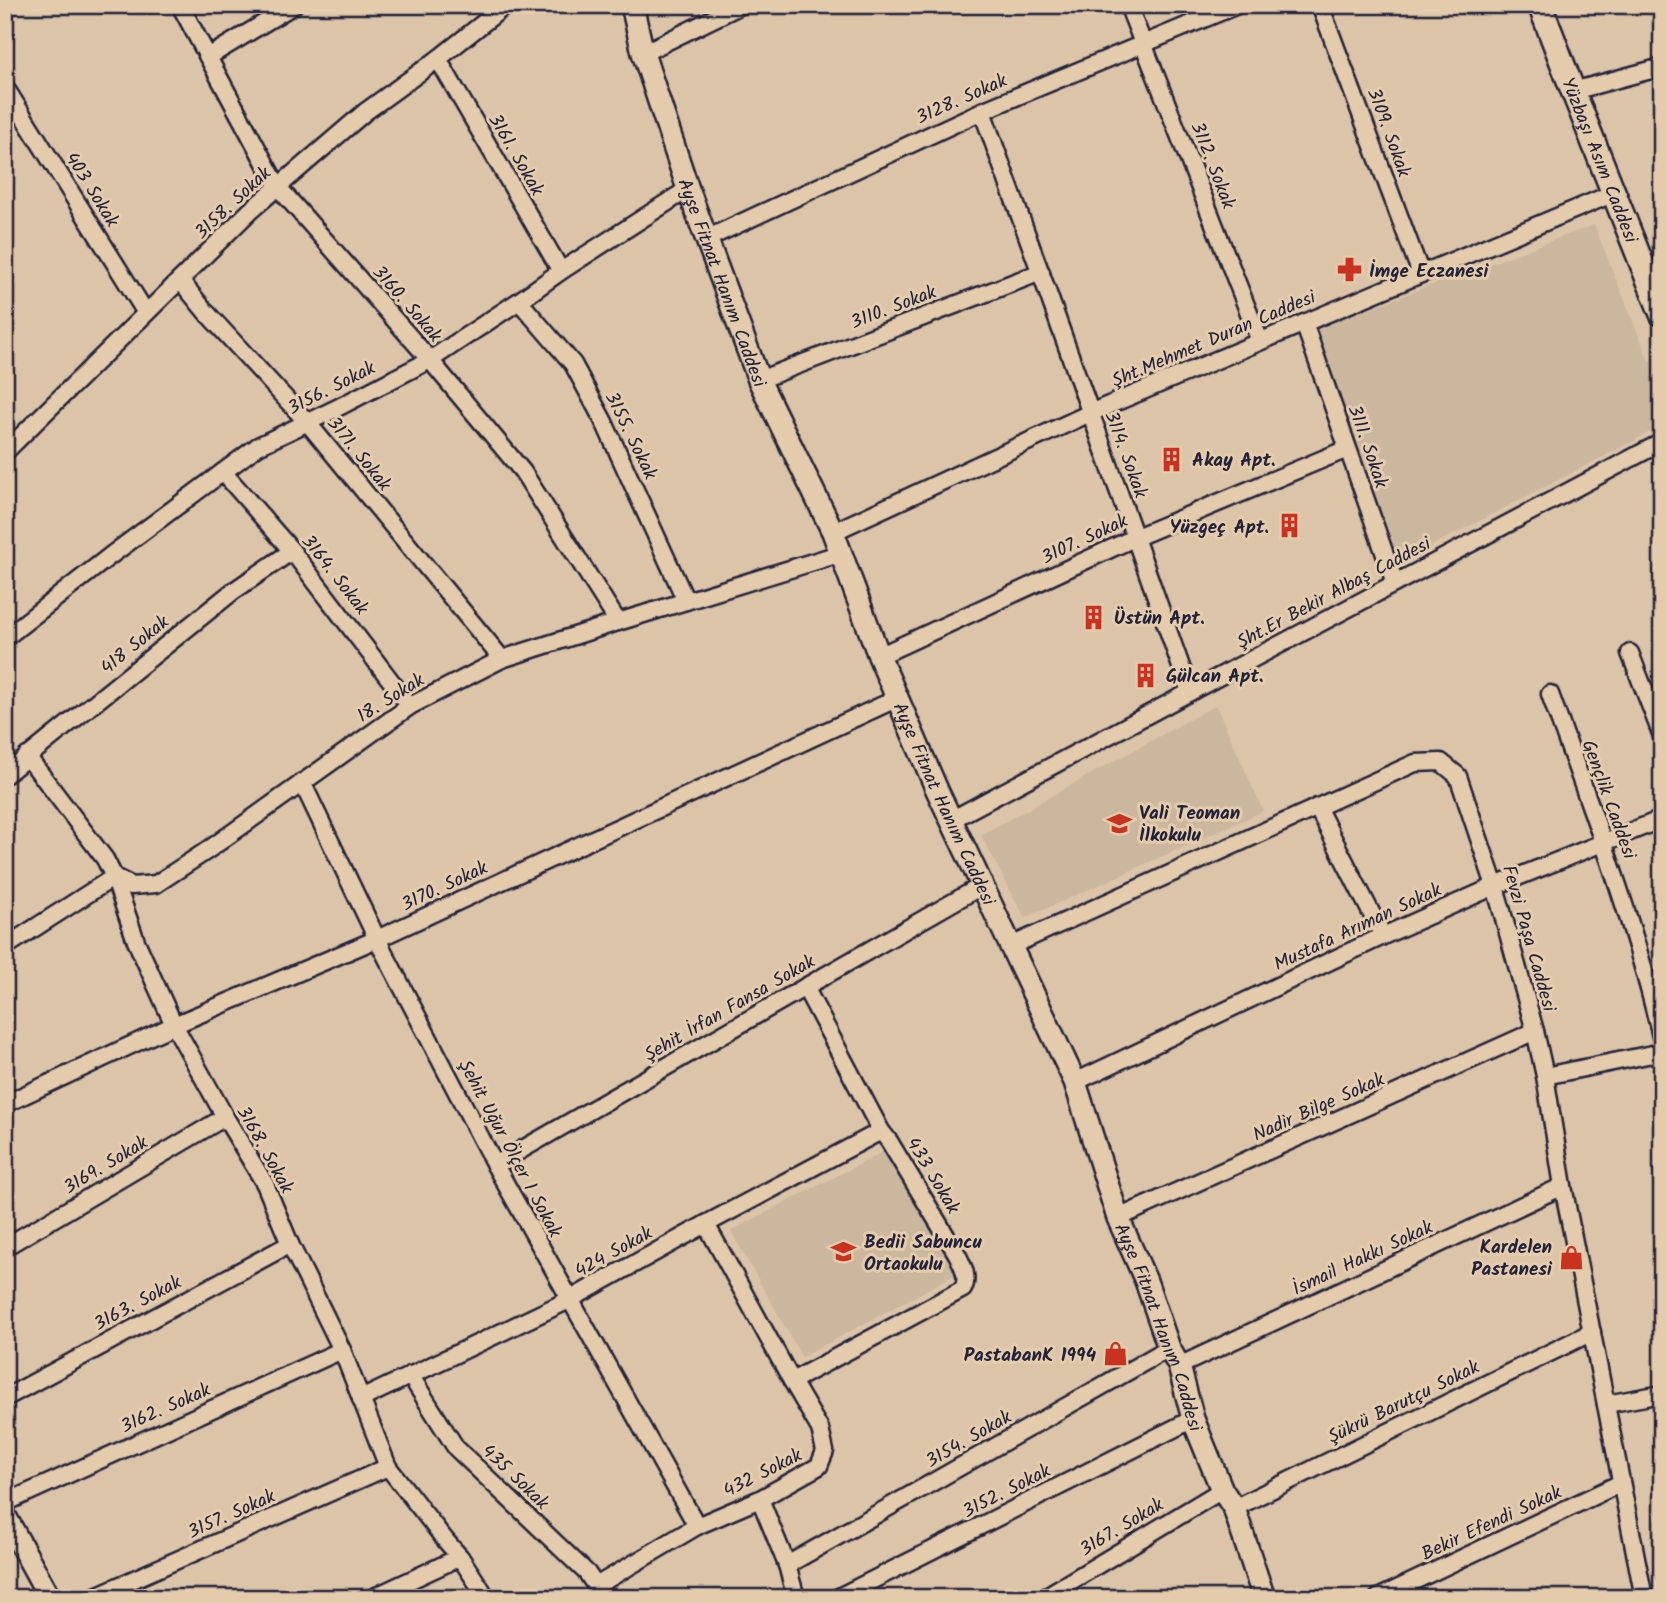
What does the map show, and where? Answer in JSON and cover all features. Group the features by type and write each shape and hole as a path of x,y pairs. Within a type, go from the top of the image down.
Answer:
{"main road":[{"name":"Yüzbaşı Asım Caddesi","path":"1540,5 1662,314"}],"street":[{"name":"3160. Sokak","path":"180,5 278,187 430,360 523,472 618,622"},
{"path":"208,57 294,5"},
{"name":"3158. Sokak","path":"10,448 251,210 365,112 506,5"},
{"name":"Ayşe Fitnat Hanım Caddesi","path":"632,5 643,53 688,189 759,380 834,532 880,656 951,820 1075,1082 1118,1218 1146,1281 1193,1419 1228,1499 1264,1598"},
{"path":"643,53 741,5"},
{"name":"3112. Sokak","path":"1128,5 1260,341"},
{"name":"3128. Sokak","path":"706,239 982,111 1237,5"},
{"name":"3109. Sokak","path":"1320,5 1420,274"},
{"name":"3161. Sokak","path":"438,59 561,271"},
{"path":"1573,92 1662,67"},
{"name":"403 Sokak","path":"5,88 145,313"},
{"name":"3114. Sokak","path":"982,111 1189,692"},
{"name":"3156. Sokak","path":"5,638 110,555 258,446 430,360 688,189"},
{"name":"Şht.Mehmet Duran Caddesi","path":"834,532 1090,412 1614,193"},
{"name":"3110. Sokak","path":"759,380 1041,272"},
{"name":"3171. Sokak","path":"180,280 307,422 502,659"},
{"name":"3155. Sokak","path":"519,301 573,364 604,422 686,601"},
{"name":"3111. Sokak","path":"1304,323 1395,583"},
{"path":"5,429 10,448"},
{"name":"Şht.Er Bekir Albaş Caddesi","path":"951,820 1662,442"},
{"name":"3107. Sokak","path":"880,656 1134,538 1347,449"},
{"name":"3164. Sokak","path":"223,472 292,551 410,706"},
{"name":"418 Sokak","path":"5,775 232,592 292,551"},
{"name":"18. Sokak","path":"114,877 132,886 156,884 410,706 502,659 842,554"},
{"path":"1630,653 1662,736"},
{"name":"Gençlik Caddesi","path":"1550,694 1619,887 1662,1041"},
{"name":"3170. Sokak","path":"5,1104 174,1026 377,939 898,698"},
{"name":"3168. Sokak","path":"27,757 105,859 136,941 174,1026 265,1184 290,1244 342,1350 388,1467 460,1557 487,1598"},
{"name":"Fevzi Paşa Caddesi","path":"1010,946 1415,763 1441,762 1458,776 1495,886 1535,1031 1644,1598"},
{"name":"Şehit Uğur Ölçer 1 Sokak","path":"302,782 377,939 495,1165 697,1526"},
{"path":"1317,807 1383,936"},
{"name":"Mustafa Arıman Sokak","path":"1075,1082 1383,936 1495,886 1662,819"},
{"path":"5,947 114,877"},
{"name":"Şehit İrfan Fansa Sokak","path":"495,1165 983,885"},
{"name":"433 Sokak","path":"792,1381 963,1289 966,1283 965,1272 957,1254 881,1131 805,988"},
{"name":"Nadir Bilge Sokak","path":"1118,1218 1535,1031"},
{"path":"1545,1076 1662,1052"},
{"name":"3169. Sokak","path":"5,1247 225,1117"},
{"name":"424 Sokak","path":"361,1399 569,1300 881,1131"},
{"name":"İsmail Hakkı Sokak","path":"1174,1357 1563,1186"},
{"name":"432 Sokak","path":"600,1592 697,1526 761,1499 819,1466 825,1451 820,1429 706,1224"},
{"name":"3163. Sokak","path":"5,1398 290,1244"},
{"name":"Şükrü Barutçu Sokak","path":"1228,1499 1592,1332"},
{"name":"3162. Sokak","path":"6,1517 342,1350"},
{"name":"3154. Sokak","path":"786,1565 1174,1357"},
{"name":"435 Sokak","path":"411,1375 456,1448 587,1573 600,1592"},
{"path":"1606,1404 1662,1394"},
{"name":"3152. Sokak","path":"837,1598 1193,1419"},
{"name":"3157. Sokak","path":"90,1598 388,1467"},
{"name":"Bekir Efendi Sokak","path":"1378,1598 1621,1483"},
{"path":"761,1499 796,1598"},
{"name":"3167. Sokak","path":"1043,1598 1228,1499"},
{"path":"6,1517 50,1598"},
{"path":"372,1598 460,1557"}],"shaded area":[{"path":"1594,225 1662,393 1662,426 1394,565 1316,328"},
{"name":"Vali Teoman İlkokulu","path":"1216,705 1263,811 1025,918 981,835"},
{"name":"Bedii Sabuncu Ortaokulu","path":"891,1148 956,1274 802,1357 731,1231"}],"place":[{"name":"İmge Eczanesi","path":"1349,270"},
{"name":"Akay Apt.","path":"1172,459"},
{"name":"Yüzgeç Apt.","path":"1289,526"},
{"name":"Üstün Apt.","path":"1094,617"},
{"name":"Gülcan Apt.","path":"1146,675"},
{"name":"Vali Teoman İlkokulu","path":"1119,823"},
{"name":"Bedii Sabuncu Ortaokulu","path":"844,1252"},
{"name":"Kardelen Pastanesi","path":"1572,1257"},
{"name":"PastabanK 1994","path":"1116,1354"}]}
